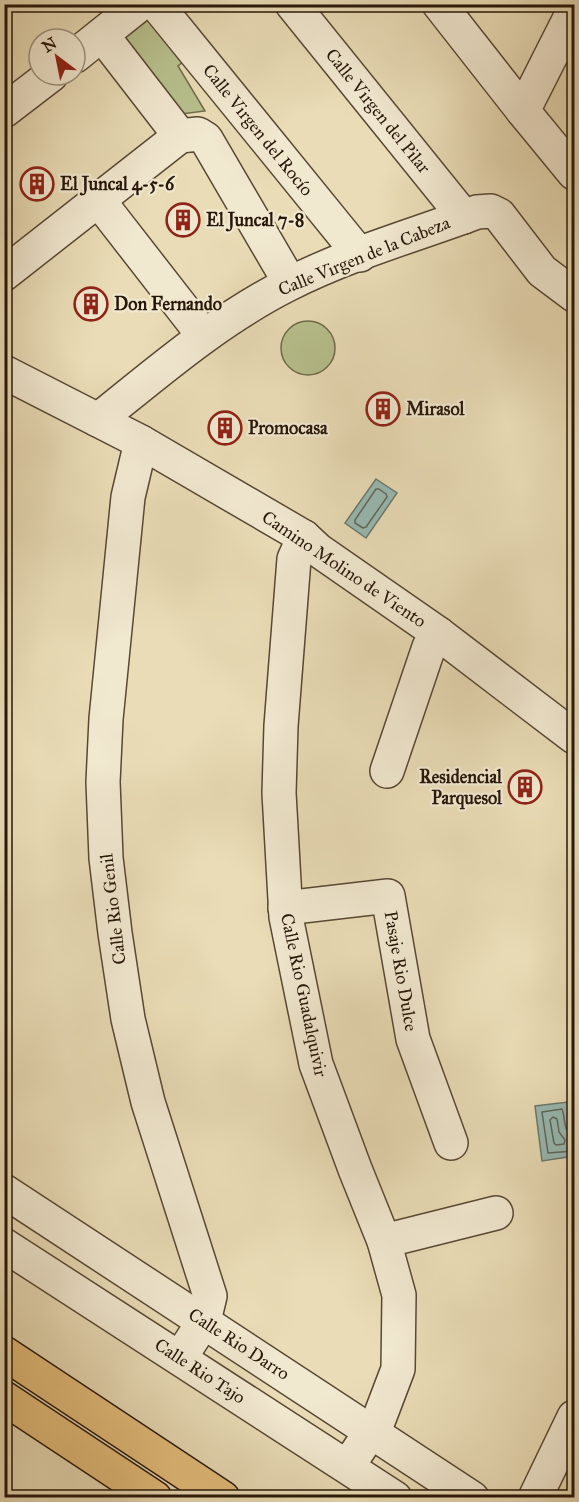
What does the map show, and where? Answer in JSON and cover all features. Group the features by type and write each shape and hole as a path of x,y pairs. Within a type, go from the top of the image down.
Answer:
{"highway":[{"path":"4,1353 223,1497"},
{"path":"4,1398 154,1497"}],"street":[{"name":"Calle Virgen del Pilar","path":"292,4 477,214 506,222 542,271 574,295"},
{"path":"439,4 574,173"},
{"path":"87,47 142,5"},
{"name":"Calle Virgen del Rocío","path":"142,5 360,255"},
{"path":"523,111 574,10"},
{"path":"102,35 180,136"},
{"path":"4,111 35,87"},
{"path":"4,274 180,136 198,134 206,139 279,296"},
{"path":"99,201 204,336"},
{"name":"Calle Virgen de la Cabeza","path":"99,420 204,336 360,255 477,214"},
{"name":"Camino Molino de Viento","path":"4,372 141,442 304,537 318,550 439,634 574,736"},
{"name":"Calle Rio Genil","path":"141,442 129,497 106,719 103,782 106,858 128,1020 148,1102 210,1296 204,1321 180,1358"},
{"name":"Calle Rio Guadalquivir","path":"304,537 294,559 281,726 279,793 285,908 316,1064 384,1241 399,1295 398,1369 380,1419 348,1466"},
{"path":"387,771 429,647 439,634"},
{"name":"Pasaje Rio Dulce","path":"285,908 388,896 413,1039 451,1143"},
{"name":"Calle Rio Darro","path":"4,1191 472,1497"},
{"path":"384,1241 496,1213"},
{"name":"Calle Rio Tajo","path":"4,1245 395,1497"},
{"path":"535,1497 574,1417"}],"green space":[{"path":"153,16 188,58 178,66 205,111 181,114 124,39"},
{"path":"308,321 318,323 327,329 333,338 335,348 333,358 327,367 318,373 308,375 298,373 289,367 283,358 281,348 283,338 289,329 298,323"}],"water":[{"path":"376,479 397,493 366,538 345,523"},
{"path":"568,1102 574,1156 542,1161 535,1106"}],"place":[{"name":"El Juncal 4-5-6","path":"37,184"},
{"name":"El Juncal 7-8","path":"183,220"},
{"name":"Don Fernando","path":"91,304"},
{"name":"Mirasol","path":"383,409"},
{"name":"Promocasa","path":"225,428"},
{"name":"Residencial Parquesol","path":"525,787"}]}
